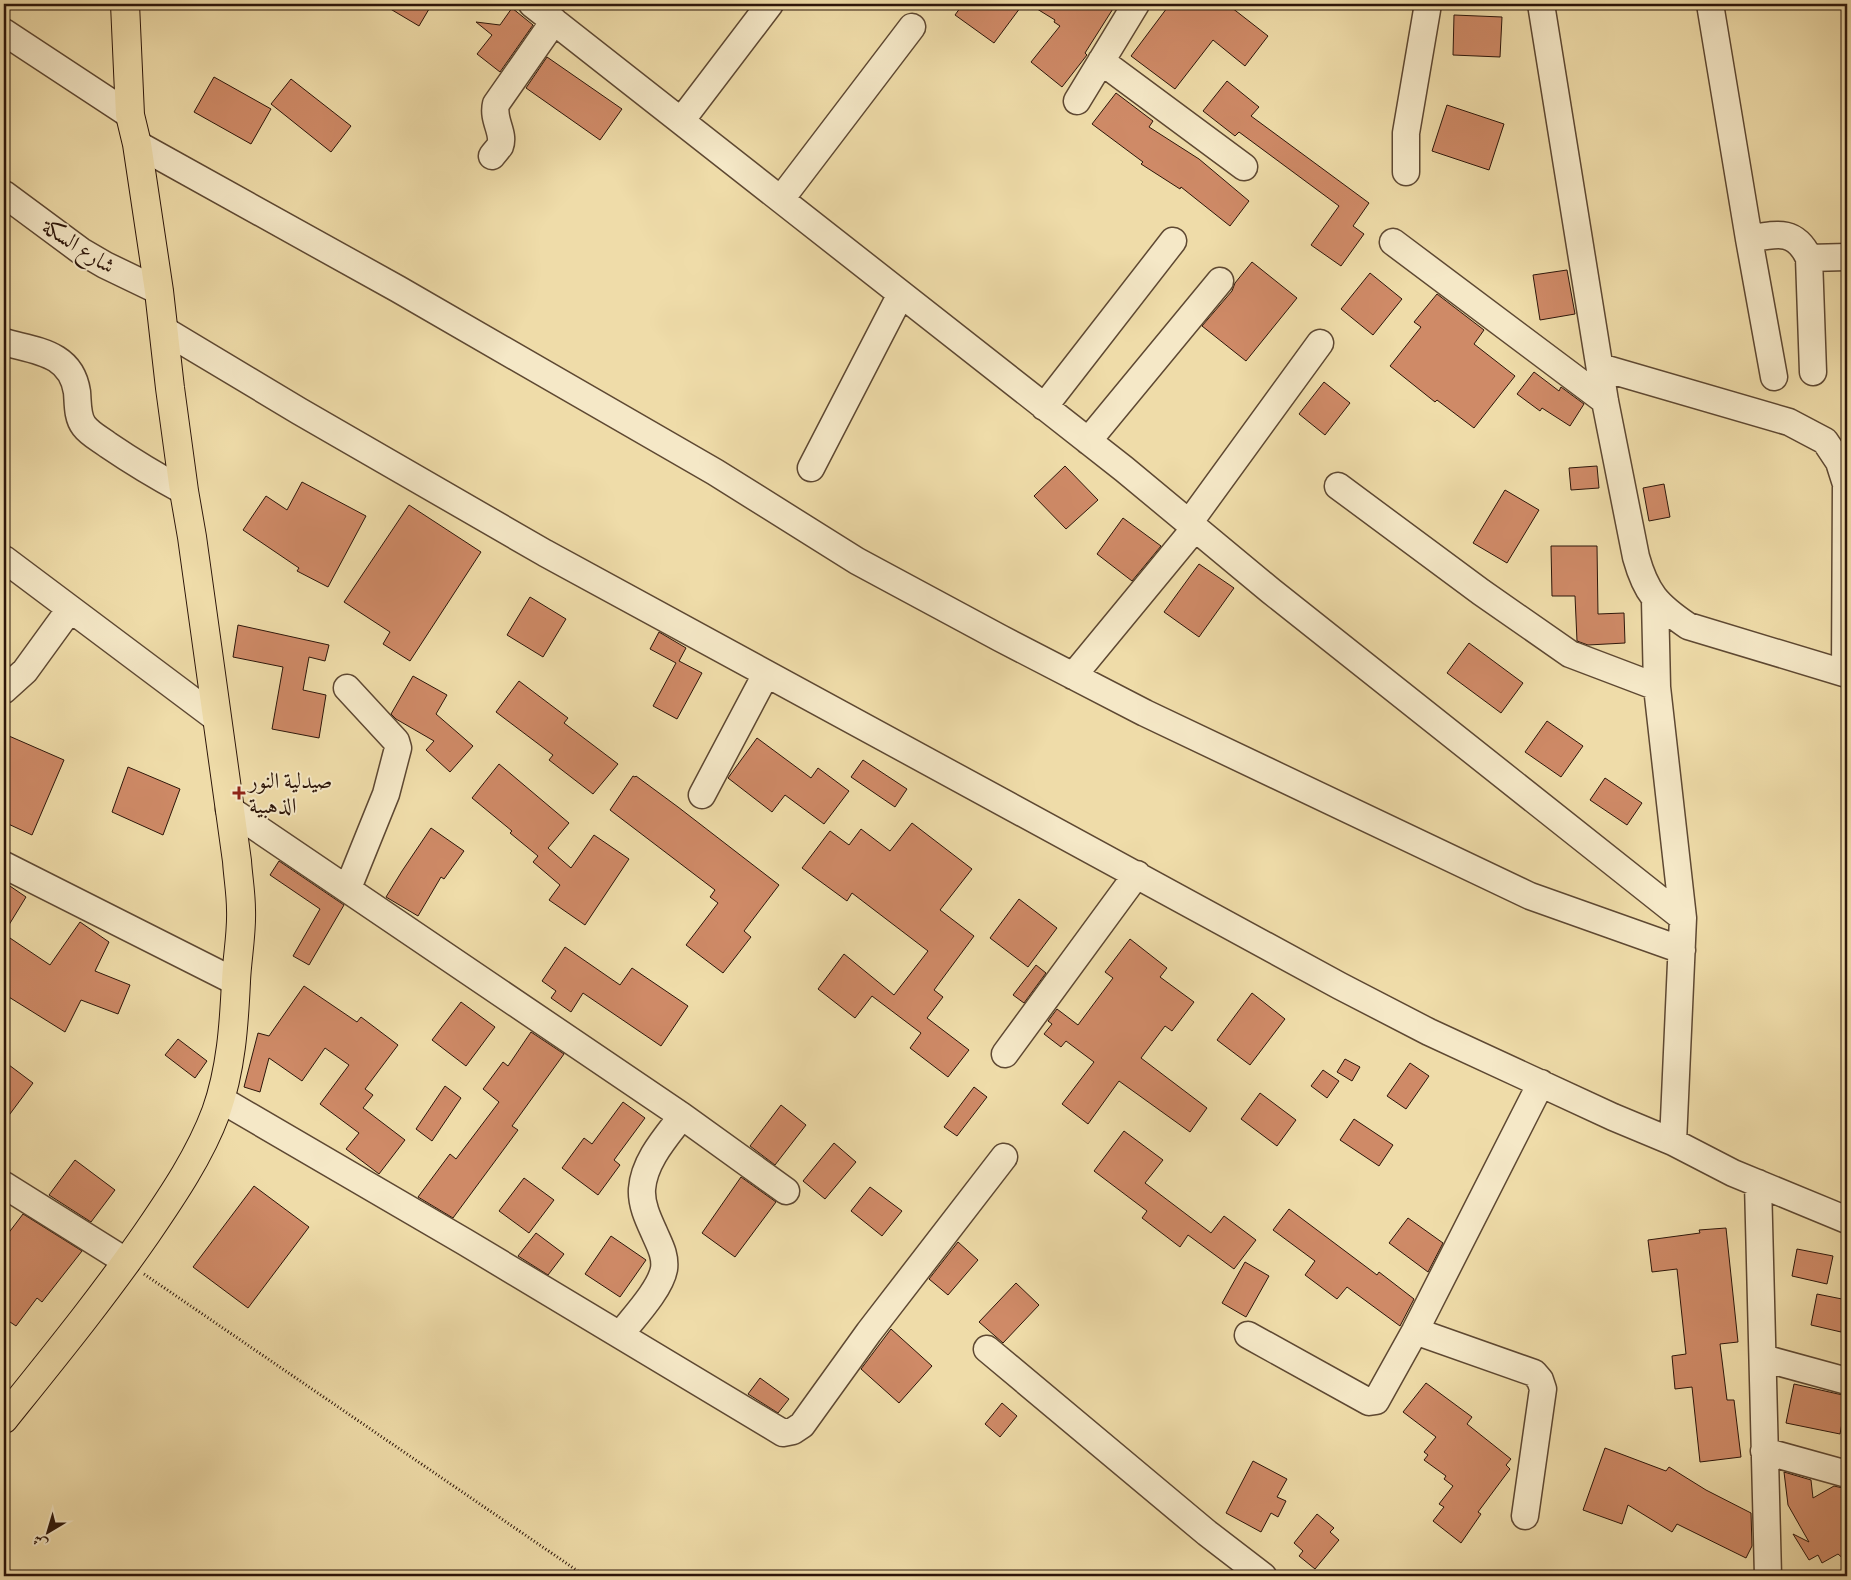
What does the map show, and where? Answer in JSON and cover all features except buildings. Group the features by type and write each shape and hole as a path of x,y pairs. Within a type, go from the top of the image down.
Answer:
{"main road":[{"path":"4,1419 84,1320 127,1262 194,1159 220,1099 235,1019 241,911 237,861 184,491 159,291 137,144 130,114 125,4"}],"street":[{"path":"532,4 1088,441 1271,592 1683,918"},
{"path":"681,121 770,4"},
{"path":"1406,172 1406,133 1428,4"},
{"path":"1541,4 1605,401 1642,579 1655,600 1669,613 1688,626 1846,674 1846,484 1839,462 1825,441 1789,422 1600,367"},
{"path":"1710,4 1774,377"},
{"path":"1077,101 1133,5"},
{"path":"492,156 500,146 501,139 494,112 496,104 554,21"},
{"path":"781,199 912,26"},
{"path":"4,32 130,114"},
{"path":"1101,61 1244,168"},
{"path":"137,144 398,289 706,467 857,561 1074,676 1243,761 1530,896 1682,950"},
{"name":"شارع السكة","path":"4,194 94,259 159,291"},
{"path":"1749,238 1780,234 1792,237 1803,245 1809,258 1813,372"},
{"path":"1044,407 1173,241"},
{"path":"1393,242 1605,401"},
{"path":"1809,258 1847,257"},
{"path":"1088,441 1220,281"},
{"path":"811,468 901,294"},
{"path":"164,330 299,411 545,553 1340,986 1405,1019 1613,1117 1673,1142 1733,1173 1847,1220"},
{"path":"4,342 42,351 64,364 76,389 80,417 84,425 96,436 138,466 184,491"},
{"path":"1074,676 1192,526 1320,343"},
{"path":"1338,486 1481,592 1570,654 1657,687"},
{"path":"4,559 216,718"},
{"path":"1655,600 1657,687 1683,918 1673,1142"},
{"path":"4,690 25,670 70,609"},
{"path":"702,795 766,674"},
{"path":"347,688 396,741 398,748 386,794 348,888"},
{"path":"229,808 682,1116 786,1191"},
{"path":"4,865 236,982"},
{"path":"1005,1054 1137,874"},
{"path":"1248,1335 1369,1402 1376,1401 1415,1331 1541,1082"},
{"path":"220,1099 457,1237 783,1433 794,1432 802,1425 869,1332 1004,1157"},
{"path":"620,1335 648,1298 664,1269 664,1254 645,1212 642,1189 648,1168 659,1147 682,1116"},
{"path":"1758,1183 1768,1576"},
{"path":"4,1185 127,1262"},
{"path":"1415,1331 1534,1373 1540,1380 1543,1390 1525,1516"},
{"path":"987,1350 1208,1533 1264,1576"},
{"path":"1763,1358 1847,1381"},
{"path":"1764,1451 1847,1474"}],"path":[{"path":"127,1262 585,1576"}],"place":[{"name":"صيدلية النور الذهبية","path":"239,793"}]}
